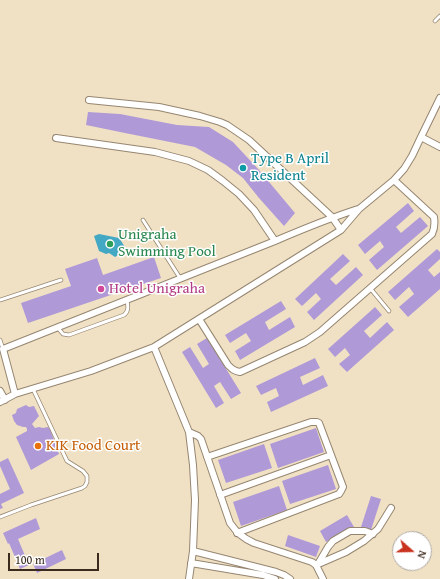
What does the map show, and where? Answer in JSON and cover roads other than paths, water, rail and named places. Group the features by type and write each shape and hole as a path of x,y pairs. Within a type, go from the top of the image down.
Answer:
{"street":[{"path":"0,391 3,401 15,394 92,371 154,347 341,230 359,209 394,180 404,169 422,137 440,98"},
{"path":"89,100 159,107 200,116 227,125 249,140 332,217 341,230"},
{"path":"422,137 440,146"},
{"path":"56,138 156,152 189,161 208,170 239,194 254,210 275,241"},
{"path":"199,319 228,365 232,370 240,372 305,342 320,332 435,230 434,217 394,180"},
{"path":"15,394 3,349 332,217 359,209"},
{"path":"154,347 189,432 195,500 193,551 189,579"},
{"path":"207,457 311,422 320,423 343,487 339,494 237,533"},
{"path":"189,432 201,439 230,524 237,533 254,543 309,560 317,565 323,579"},
{"path":"220,495 331,455"},
{"path":"317,565 364,542 378,529 391,508"},
{"path":"317,565 333,541 350,531 365,531 373,534"},
{"path":"193,551 284,574 290,579"},
{"path":"191,563 263,575 275,579"}],"lane":[{"path":"435,21 440,16"},
{"path":"143,220 180,278"},
{"path":"0,300 61,280"},
{"path":"370,288 389,311"},
{"path":"58,328 63,334 69,335 124,315 128,311 127,300"},
{"path":"0,340 3,349"},
{"path":"0,517 30,505 82,488 87,482 87,476 83,471 67,461 33,389"}],"water":[{"name":"Unigraha Swimming Pool","path":"99,234 119,238 127,250 115,257 109,253 106,254 99,251 94,236"}],"place":[{"name":"Type B April Resident","path":"243,168"},
{"name":"Unigraha Swimming Pool","path":"110,244"},
{"name":"Hotel Unigraha","path":"101,289"},
{"name":"KIK Food Court","path":"38,446"}]}
